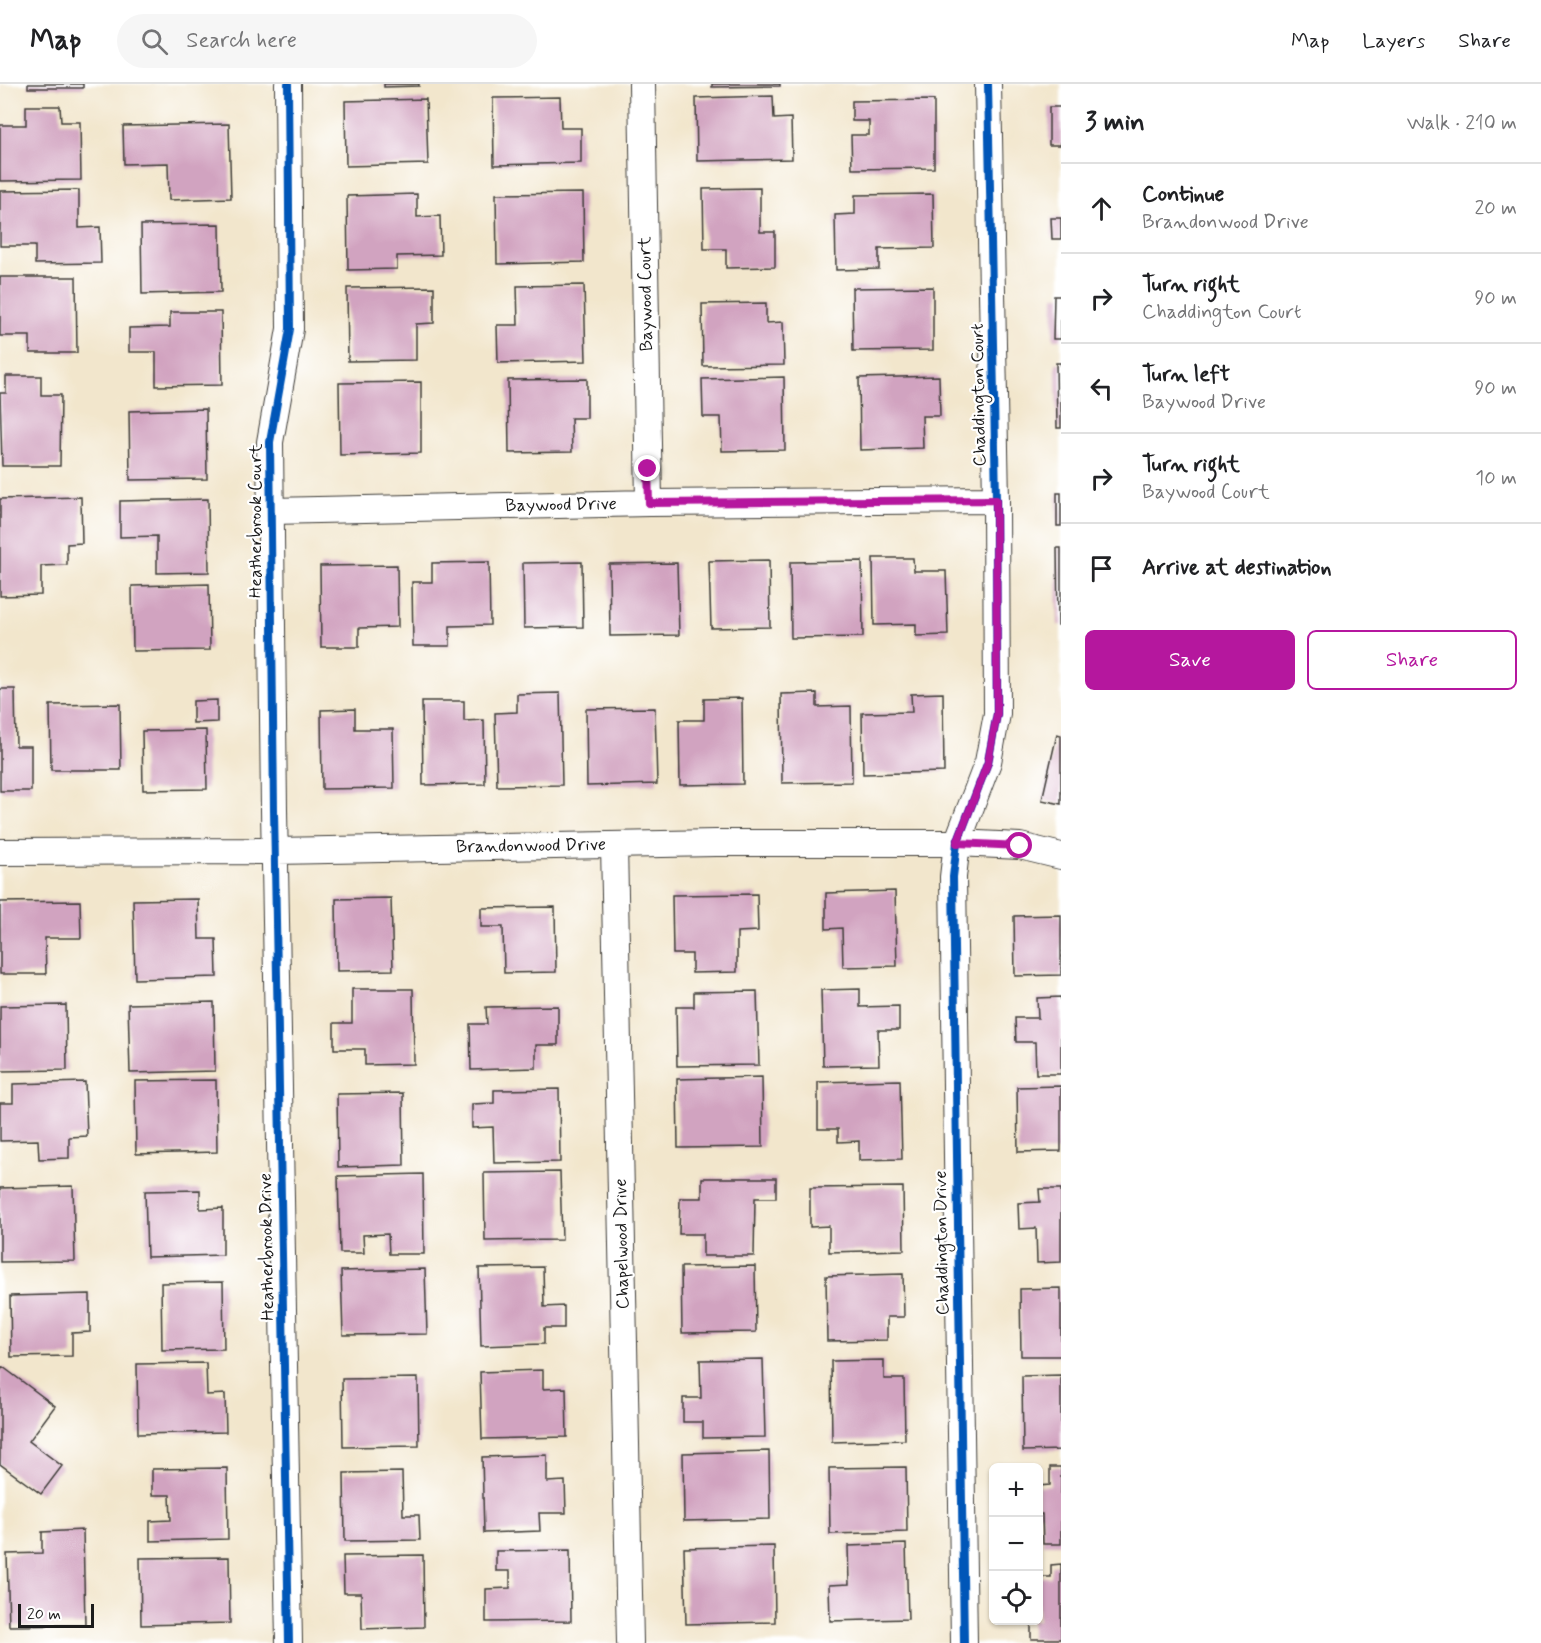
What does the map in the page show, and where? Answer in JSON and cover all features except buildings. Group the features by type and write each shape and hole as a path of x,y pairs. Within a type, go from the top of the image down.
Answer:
{"street":[{"name":"Heatherbrook Court","path":"275,851 270,442 290,329 288,84"},
{"name":"Baywood Court","path":"642,84 649,503"},
{"name":"Chaddington Court","path":"957,843 988,762 997,714 996,500 988,84"},
{"name":"Baywood Drive","path":"271,511 649,503 996,500"},
{"name":"Brandonwood Drive","path":"0,852 275,851 614,844 957,843 1020,846 1061,856"},
{"name":"Chaddington Drive","path":"957,843 953,878 953,982 964,1643"},
{"name":"Chapelwood Drive","path":"614,844 630,1643"},
{"name":"Heatherbrook Drive","path":"275,851 289,1643"}],"cycle path":[{"path":"288,84 290,329 270,442 274,810 289,1643"},
{"path":"964,1643 953,877 957,843 988,762 997,714 996,500 988,84"}],"route":[{"path":"648,469 649,503 996,500 997,714 988,762 957,843 1020,846"}]}
